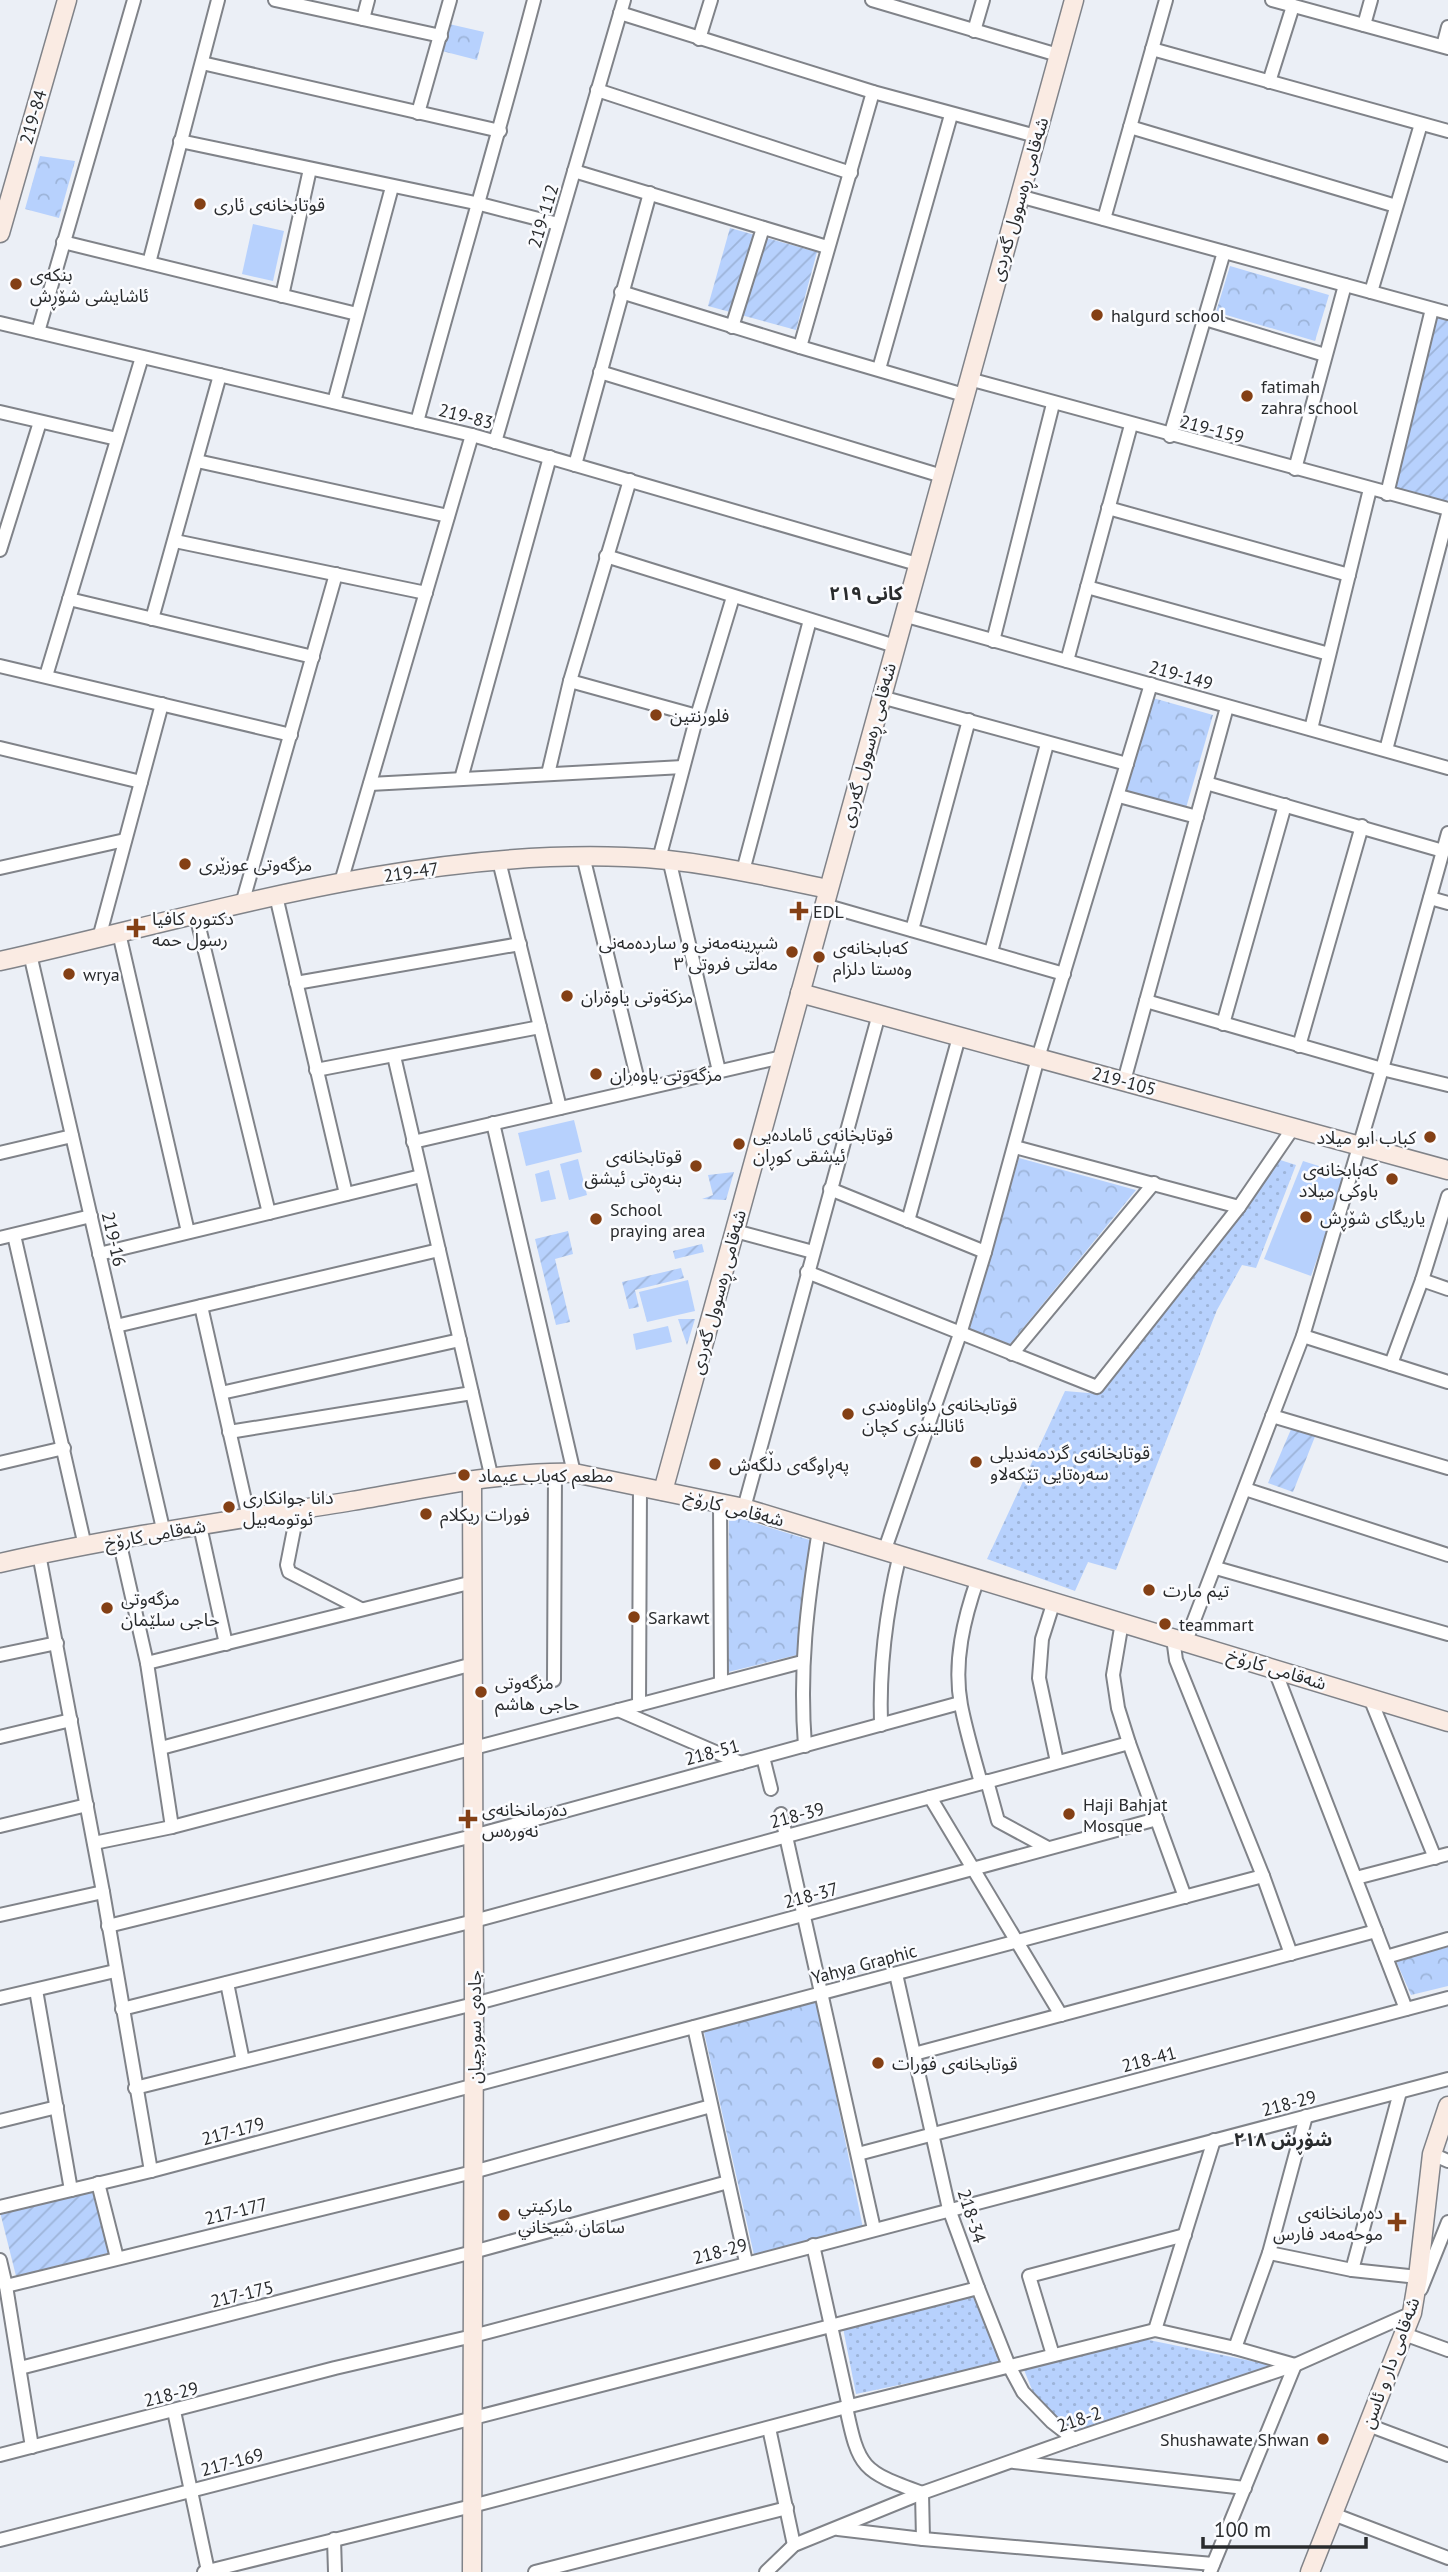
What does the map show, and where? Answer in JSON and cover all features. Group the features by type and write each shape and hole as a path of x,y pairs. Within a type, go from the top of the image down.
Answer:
{"street":[{"name":"219-84","path":"0,233 67,0"},
{"path":"38,332 134,0"},
{"path":"149,263 218,0"},
{"path":"276,0 441,36"},
{"path":"363,19 368,0"},
{"path":"418,113 450,0"},
{"path":"417,422 455,282 480,204 534,0"},
{"name":"219-112","path":"495,442 624,0"},
{"path":"699,39 711,0"},
{"path":"872,0 1058,55"},
{"path":"974,31 983,0"},
{"name":"شەقامی ڕەسوول گەردی","path":"663,1491 1074,0"},
{"path":"1104,219 1166,0"},
{"path":"1364,25 1371,0"},
{"path":"1269,82 1284,2 1445,47 1448,27"},
{"path":"620,13 873,92 1036,136"},
{"path":"1152,49 1448,131"},
{"path":"202,63 499,131"},
{"path":"597,90 850,173"},
{"path":"800,347 873,92"},
{"path":"879,369 951,115"},
{"path":"1371,292 1421,124"},
{"path":"1130,127 1396,206"},
{"path":"180,141 480,204 558,224"},
{"path":"282,296 310,169"},
{"path":"574,171 827,247"},
{"path":"334,402 392,187"},
{"path":"575,464 650,193"},
{"path":"1019,196 1448,313"},
{"path":"732,327 763,228"},
{"path":"63,242 357,314"},
{"path":"1170,436 1224,252"},
{"path":"1295,469 1345,285"},
{"name":"219-159","path":"621,292 879,369 1053,404 1448,512"},
{"path":"1387,494 1432,309"},
{"path":"1205,319 1325,355"},
{"name":"219-83","path":"0,323 472,435 917,564"},
{"path":"46,676 142,357"},
{"path":"600,372 942,477"},
{"path":"152,619 220,375"},
{"path":"993,640 1053,404"},
{"path":"0,412 117,439"},
{"path":"0,551 40,422"},
{"path":"1067,661 1131,425"},
{"path":"341,882 472,435"},
{"path":"461,779 550,457"},
{"path":"197,461 448,516"},
{"path":"548,774 570,681 630,480"},
{"path":"1311,729 1370,489"},
{"path":"1108,508 1349,575"},
{"path":"1386,750 1448,512"},
{"path":"175,541 426,593"},
{"path":"606,556 895,646"},
{"path":"242,904 336,575"},
{"path":"1087,587 1329,654"},
{"path":"719,1071 664,859 697,716 733,597"},
{"path":"69,599 313,657"},
{"name":"219-149","path":"904,615 1448,768"},
{"path":"743,871 810,620"},
{"path":"0,666 290,735"},
{"path":"570,681 697,716"},
{"path":"881,1725 880,1675 893,1552 985,1252 1038,1058 1151,684"},
{"path":"881,697 1127,764"},
{"path":"99,938 162,704"},
{"path":"1124,1081 1227,707"},
{"path":"912,930 969,720"},
{"path":"991,952 1047,744"},
{"path":"0,748 141,782"},
{"path":"370,784 684,767"},
{"path":"1206,783 1443,851"},
{"path":"1119,796 1197,817"},
{"path":"1223,1024 1285,806"},
{"path":"1299,1046 1362,826"},
{"path":"1291,1954 1263,1876 1176,1660 1180,1639 1216,1568 1303,1336 1448,833"},
{"path":"0,868 125,840"},
{"path":"583,856 640,1089"},
{"name":"219-47","path":"0,961 341,882 499,861 583,856 664,859 743,871 826,897"},
{"path":"499,861 560,1108"},
{"path":"276,897 346,1194"},
{"path":"826,897 912,930 1064,974"},
{"path":"1430,898 1448,903"},
{"path":"196,915 269,1213"},
{"path":"119,933 188,1232"},
{"path":"296,983 520,944"},
{"name":"219-16","path":"30,954 164,1532"},
{"name":"219-105","path":"800,993 1448,1170"},
{"path":"1146,1001 1299,1046 1448,1085"},
{"path":"744,1508 879,1014"},
{"path":"316,1070 541,1027"},
{"path":"908,1221 960,1037"},
{"path":"394,1056 492,1479"},
{"path":"413,1142 782,1057"},
{"path":"493,1123 574,1473"},
{"path":"807,1272 1097,1387 1239,1206 1293,1128"},
{"path":"0,1153 72,1136"},
{"path":"1015,1147 1239,1206"},
{"path":"99,1254 421,1176"},
{"path":"1013,1354 1154,1182"},
{"path":"830,1189 985,1252"},
{"path":"1391,1364 1422,1280 1448,1196"},
{"path":"0,1238 91,1216"},
{"path":"735,1231 813,1252"},
{"path":"14,1235 85,1546"},
{"path":"116,1326 439,1250"},
{"path":"1422,1280 1448,1289"},
{"path":"201,1306 249,1518"},
{"path":"1303,1336 1448,1382"},
{"path":"220,1393 460,1340"},
{"path":"229,1432 472,1393"},
{"path":"1272,1416 1448,1468"},
{"path":"0,1463 64,1448"},
{"path":"554,1680 555,1473"},
{"name":"شەقامی کارۆخ","path":"0,1563 298,1509 492,1479 574,1473 744,1508 1448,1721"},
{"name":"جادەی سورچیان","path":"472,1482 472,2572"},
{"path":"639,1705 640,1486"},
{"path":"1245,1489 1448,1555"},
{"path":"720,1502 721,1683"},
{"path":"298,1509 289,1572 361,1609"},
{"path":"200,1527 226,1644"},
{"path":"805,1745 802,1662 806,1612 819,1530"},
{"path":"119,1540 147,1663 172,1827"},
{"path":"39,1554 103,1892 151,2171"},
{"path":"1216,1568 1448,1634"},
{"path":"978,1578 963,1627 959,1665 960,1703 998,1821 1048,1848"},
{"path":"147,1663 473,1581"},
{"path":"1054,1601 1042,1639 1039,1665 1041,1691 1058,1762"},
{"path":"1122,1622 1113,1675 1118,1708 1185,1897"},
{"path":"0,1656 57,1643"},
{"path":"94,1843 172,1827 802,1662"},
{"path":"160,1748 473,1664"},
{"path":"1274,1668 1406,2009"},
{"path":"1356,1878 1441,1856 1370,1698"},
{"name":"218-51","path":"108,1926 473,1836 960,1703"},
{"path":"618,1710 741,1763"},
{"path":"0,1737 71,1720"},
{"name":"218-39","path":"122,2009 474,1921 1129,1743"},
{"path":"763,1757 771,1789"},
{"path":"930,1797 1060,2015"},
{"path":"0,1826 87,1805"},
{"path":"780,1814 874,2229"},
{"name":"218-37","path":"135,2088 474,2004 1157,1819"},
{"name":"Yahya Graphic","path":"474,2086 1263,1876"},
{"path":"0,1915 103,1892"},
{"path":"914,2054 1376,1931"},
{"path":"1386,1957 1448,1939"},
{"path":"0,1998 115,1971"},
{"name":"218-34","path":"896,1974 949,2209 978,2288 1009,2366 1023,2392 1037,2408 1074,2439"},
{"path":"227,1983 243,2061"},
{"path":"36,1990 71,2190"},
{"name":"218-41","path":"858,2154 1448,1998"},
{"path":"694,2028 746,2262"},
{"name":"218-29","path":"0,2455 383,2356 473,2336 1448,2079"},
{"name":"217-179","path":"0,2207 151,2171 474,2086"},
{"path":"1352,2270 1400,2092"},
{"name":"217-177","path":"6,2286 474,2172 711,2106"},
{"name":"شەقامی دار و ئاسن","path":"1310,2572 1412,2313 1448,2106"},
{"path":"0,2121 57,2107"},
{"path":"1235,2348 1269,2253 1306,2116"},
{"path":"1155,2330 1214,2140"},
{"name":"217-175","path":"20,2368 473,2252 728,2182"},
{"path":"99,2183 117,2258"},
{"path":"1412,2313 1445,2239 1448,2222"},
{"path":"1053,2355 1029,2276 1185,2235"},
{"path":"813,2245 855,2450 866,2467 887,2480 922,2493 923,2539"},
{"path":"1269,2253 1352,2270 1418,2277"},
{"path":"0,2260 6,2286 5,2313 20,2368 33,2447"},
{"name":"217-169","path":"0,2540 978,2288"},
{"name":"218-2","path":"766,2572 794,2545 922,2493 1296,2365 1412,2313"},
{"path":"174,2411 206,2571 472,2506 847,2407 1155,2330 1296,2365 1212,2568 837,2529"},
{"path":"1404,2334 1448,2350"},
{"path":"1368,2425 1448,2455"},
{"path":"769,2428 794,2545"},
{"path":"1011,2462 1245,2488"},
{"path":"535,2572 787,2508"},
{"path":"1333,2514 1448,2557"},
{"path":"334,2539 335,2572"}],"green space":[{"path":"449,24 484,32 477,60 442,51"},
{"path":"40,156 75,161 59,218 25,209"},
{"path":"253,224 284,231 273,281 242,274"},
{"path":"730,228 817,252 796,330 708,306"},
{"path":"1230,266 1329,295 1315,341 1216,312"},
{"path":"1432,309 1448,313 1446,506 1393,491"},
{"path":"1153,698 1213,715 1186,808 1126,792"},
{"path":"574,1120 582,1152 526,1166 518,1133"},
{"path":"1019,1158 1136,1190 1010,1344 966,1328"},
{"path":"578,1159 587,1195 569,1200 560,1164"},
{"path":"1277,1159 1296,1165 1256,1268 1242,1265 1217,1310 1116,1570 1088,1562 1075,1591 987,1559 1065,1391 1100,1394"},
{"name":"یاریگای شۆڕش","path":"1303,1161 1347,1175 1311,1276 1264,1259"},
{"path":"549,1170 556,1199 541,1202 535,1174"},
{"path":"734,1172 726,1200 702,1199 713,1195 708,1175"},
{"path":"568,1231 573,1254 555,1259 570,1322 556,1325 535,1239"},
{"path":"702,1244 704,1252 675,1259 673,1251"},
{"path":"681,1268 684,1278 635,1290 639,1307 629,1309 622,1282"},
{"path":"688,1280 695,1311 647,1322 639,1292"},
{"path":"678,1319 695,1319 687,1345"},
{"path":"668,1326 672,1342 636,1350 633,1334"},
{"path":"1292,1427 1316,1434 1293,1492 1268,1483"},
{"path":"729,1515 813,1541 797,1655 728,1672"},
{"path":"1448,1947 1448,1986 1411,1995 1396,1961"},
{"path":"817,2002 863,2228 754,2255 704,2032"},
{"path":"93,2189 109,2253 16,2276 0,2212"},
{"path":"978,2295 1004,2363 856,2394 843,2328"},
{"path":"1144,2339 1276,2366 1077,2434 1037,2402 1024,2370"}],"place":[{"name":"قوتابخانەی ئاری","path":"200,204"},
{"name":"بنکەی ئاشایشی شۆڕش","path":"16,284"},
{"name":"halgurd school","path":"1097,315"},
{"name":"fatimah zahra school","path":"1247,396"},
{"name":"فلورنتين","path":"656,715"},
{"name":"مزگه‌وتی عوزێری","path":"185,864"},
{"name":"EDL","path":"799,911"},
{"name":"دکتورە کافیا رسول حمە","path":"136,928"},
{"name":"شیرینەمەنی و ساردەمەنی مەڵتی فروتی ٣","path":"792,952"},
{"name":"كەبابخانەی وەستا دلزام","path":"819,957"},
{"name":"wrya","path":"69,974"},
{"name":"مزكةوتى ياوةران","path":"567,996"},
{"name":"مزگەوتی یاوەران","path":"596,1074"},
{"name":"کباب ابو میلاد","path":"1430,1137"},
{"name":"قوتابخانەی ئامادەیی ئیشقی کوڕان","path":"739,1144"},
{"name":"قوتابخانەی بنەڕەتی ئیشق","path":"696,1166"},
{"name":"کەبابخانەی باوکی میلاد","path":"1392,1179"},
{"name":"یاریگای شۆڕش","path":"1306,1217"},
{"name":"School praying area","path":"596,1219"},
{"name":"قوتابخانەی دواناوەندی ئانالیندی كچان","path":"848,1414"},
{"name":"قوتابخانەی گردمەندیلی سەرەتایی تێكەلاو","path":"976,1462"},
{"name":"پەڕاوگەی دڵگەش","path":"715,1464"},
{"name":"مطعم کەباب عیماد","path":"464,1475"},
{"name":"دانا جوانكارى ئوتومەبیل","path":"229,1507"},
{"name":"فورات ريکلام","path":"426,1514"},
{"name":"تيم مارت","path":"1149,1590"},
{"name":"مزگەوتی حاجی سلێمان","path":"107,1608"},
{"name":"Sarkawt","path":"634,1617"},
{"name":"teammart","path":"1165,1624"},
{"name":"مزگەوتی حاجی هاشم","path":"481,1692"},
{"name":"Haji Bahjat Mosque","path":"1069,1814"},
{"name":"دەرمانخانەی نەورەس","path":"468,1819"},
{"name":"قوتابخانەی فورات","path":"878,2063"},
{"name":"ماركيتي سامان شيخاني","path":"504,2215"},
{"name":"دەرمانخانەی موحەمەد فارس","path":"1397,2222"},
{"name":"Shushawate Shwan","path":"1323,2439"}],"district":[{"name":"کانی ٢١٩","path":"866,593"},
{"name":"شۆڕش ٢١٨","path":"1283,2139"}]}
